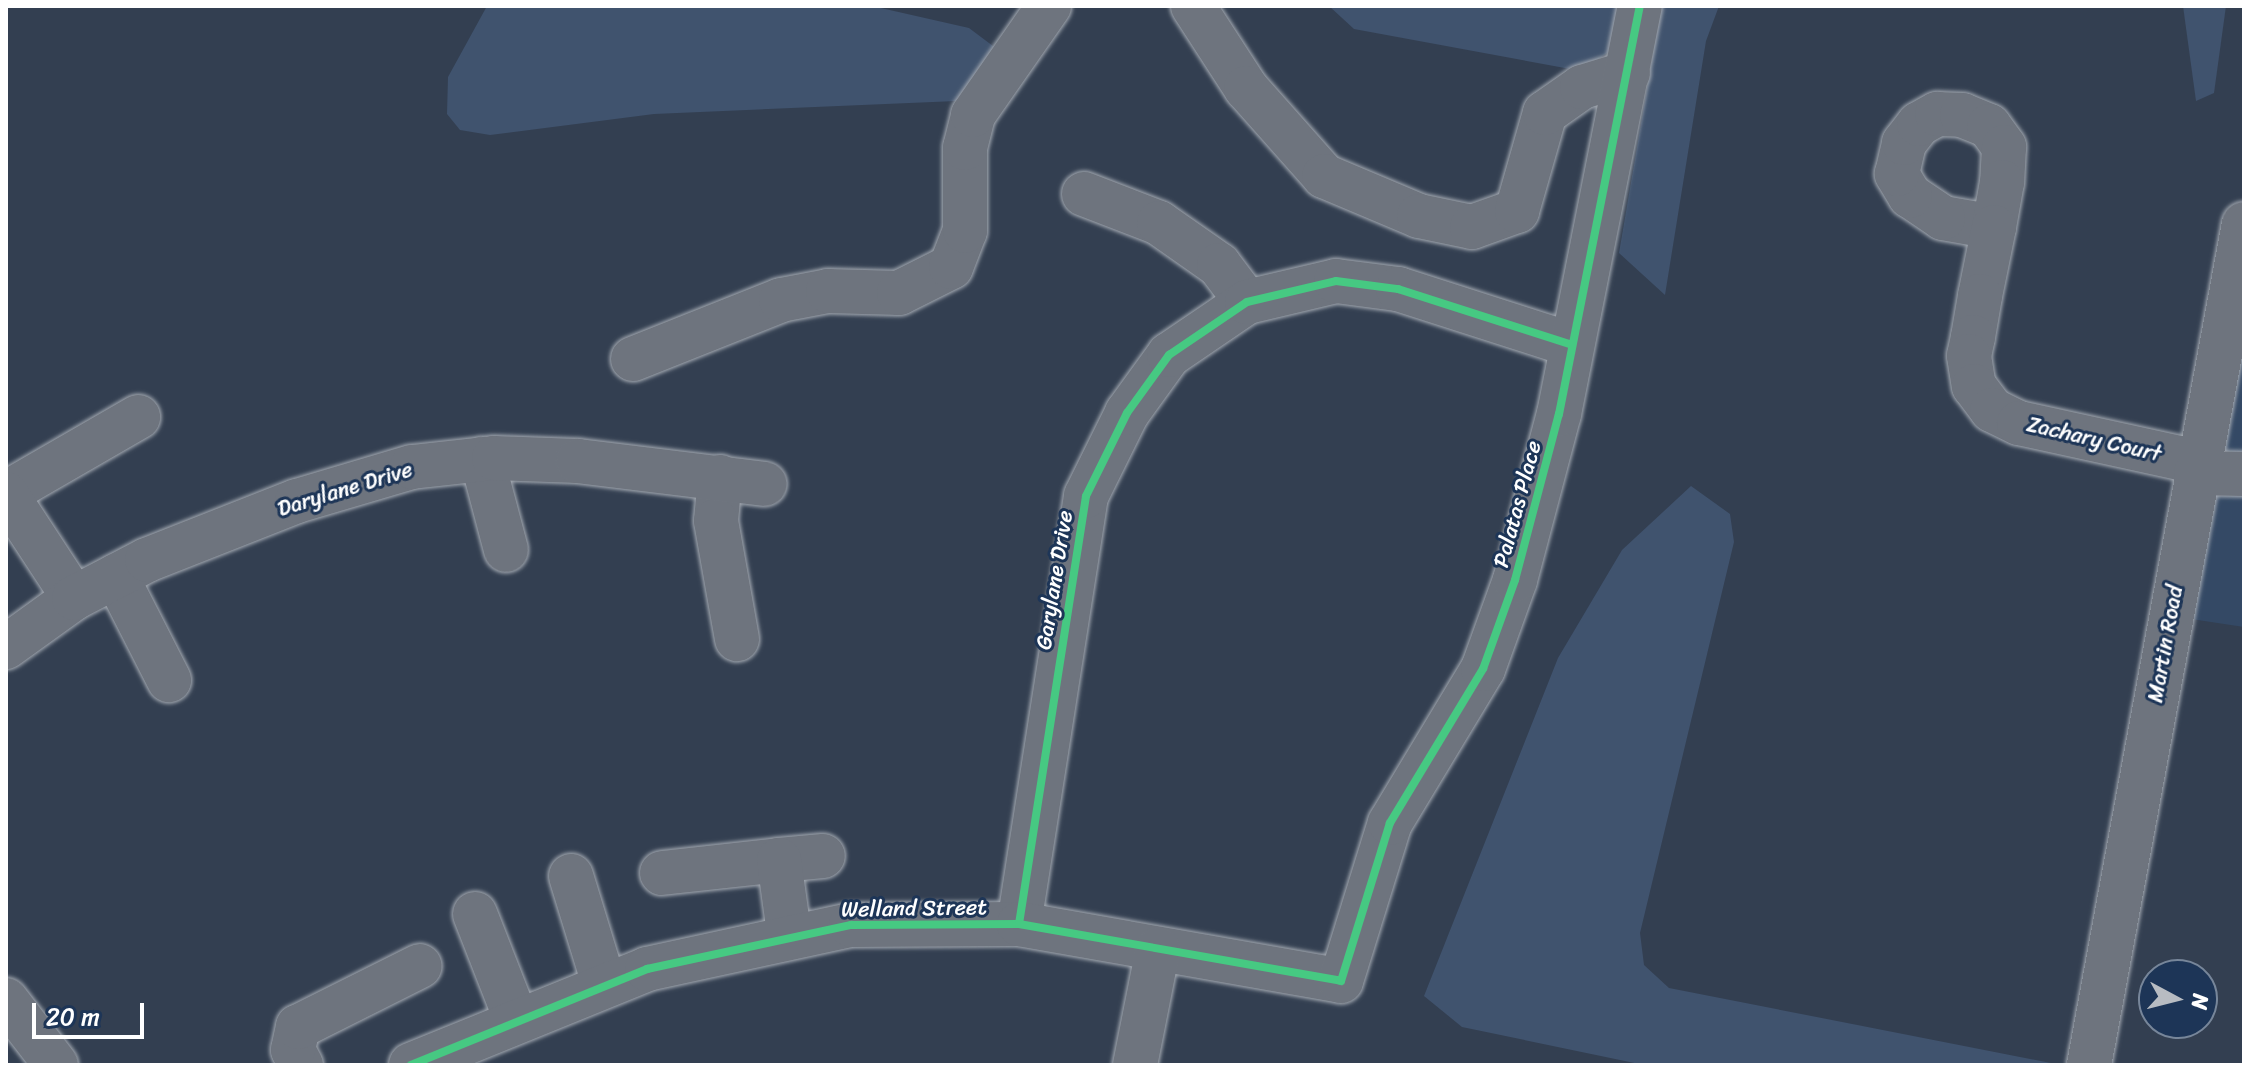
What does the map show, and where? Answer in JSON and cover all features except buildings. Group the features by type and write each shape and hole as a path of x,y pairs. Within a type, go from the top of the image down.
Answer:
{"street":[{"path":"633,359 781,300 828,291 899,293 936,278 960,251 973,115 1049,6"},
{"path":"1193,6 1246,88 1324,176 1419,216 1472,227 1517,211 1545,113 1582,87 1628,73"},
{"name":"Palatas Place","path":"1341,981 1390,823 1483,669 1515,580 1549,459 1569,344 1640,6"},
{"path":"1084,194 1159,223 1219,265 1247,302"},
{"name":"Martin Road","path":"2089,1065 2244,224"},
{"name":"Zachary Court","path":"1994,227 1969,356 1974,386 1992,410 2019,423 2197,468 2244,474"},
{"name":"Garylane Drive","path":"1019,924 1086,496 1127,413 1169,355 1247,302 1351,283 1398,289 1569,344"},
{"path":"74,598 8,493 138,417"},
{"path":"482,459 506,550"},
{"name":"Darylane Drive","path":"6,647 74,598 116,576 297,501 412,467 482,459 720,477 765,484"},
{"path":"720,477 716,521 737,639"},
{"path":"116,576 169,680"},
{"path":"662,873 823,856"},
{"path":"779,860 789,933"},
{"path":"571,876 604,984"},
{"path":"475,914 516,1019"},
{"name":"Welland Street","path":"411,1065 604,984 789,933 851,925 1019,924 1341,981"},
{"path":"1135,1065 1158,949"},
{"path":"301,1065 293,1050 298,1027 420,966"},
{"path":"6,1000 56,1065"}],"shaded area":[{"path":"487,6 872,6 969,28 1001,52 980,100 654,114 490,135 460,130 447,114 448,77"},
{"path":"1329,6 1618,6 1610,51 1581,71 1354,29"},
{"path":"1661,6 1719,6 1706,41 1665,295 1619,253"},
{"path":"2183,6 2226,6 2214,93 2196,101"},
{"path":"2244,328 2244,627 2191,619"},
{"path":"1691,486 1730,514 1734,542 1640,933 1644,965 1669,988 2061,1065 1644,1065 1462,1027 1424,996 1558,658 1622,550"}],"cycle path":[{"path":"411,1065 647,969 851,925 1019,924 1341,981 1390,823 1483,669 1515,580 1559,414 1640,6"},
{"path":"1019,924 1086,496 1127,413 1169,355 1247,302 1336,281 1398,289 1569,344"}]}
